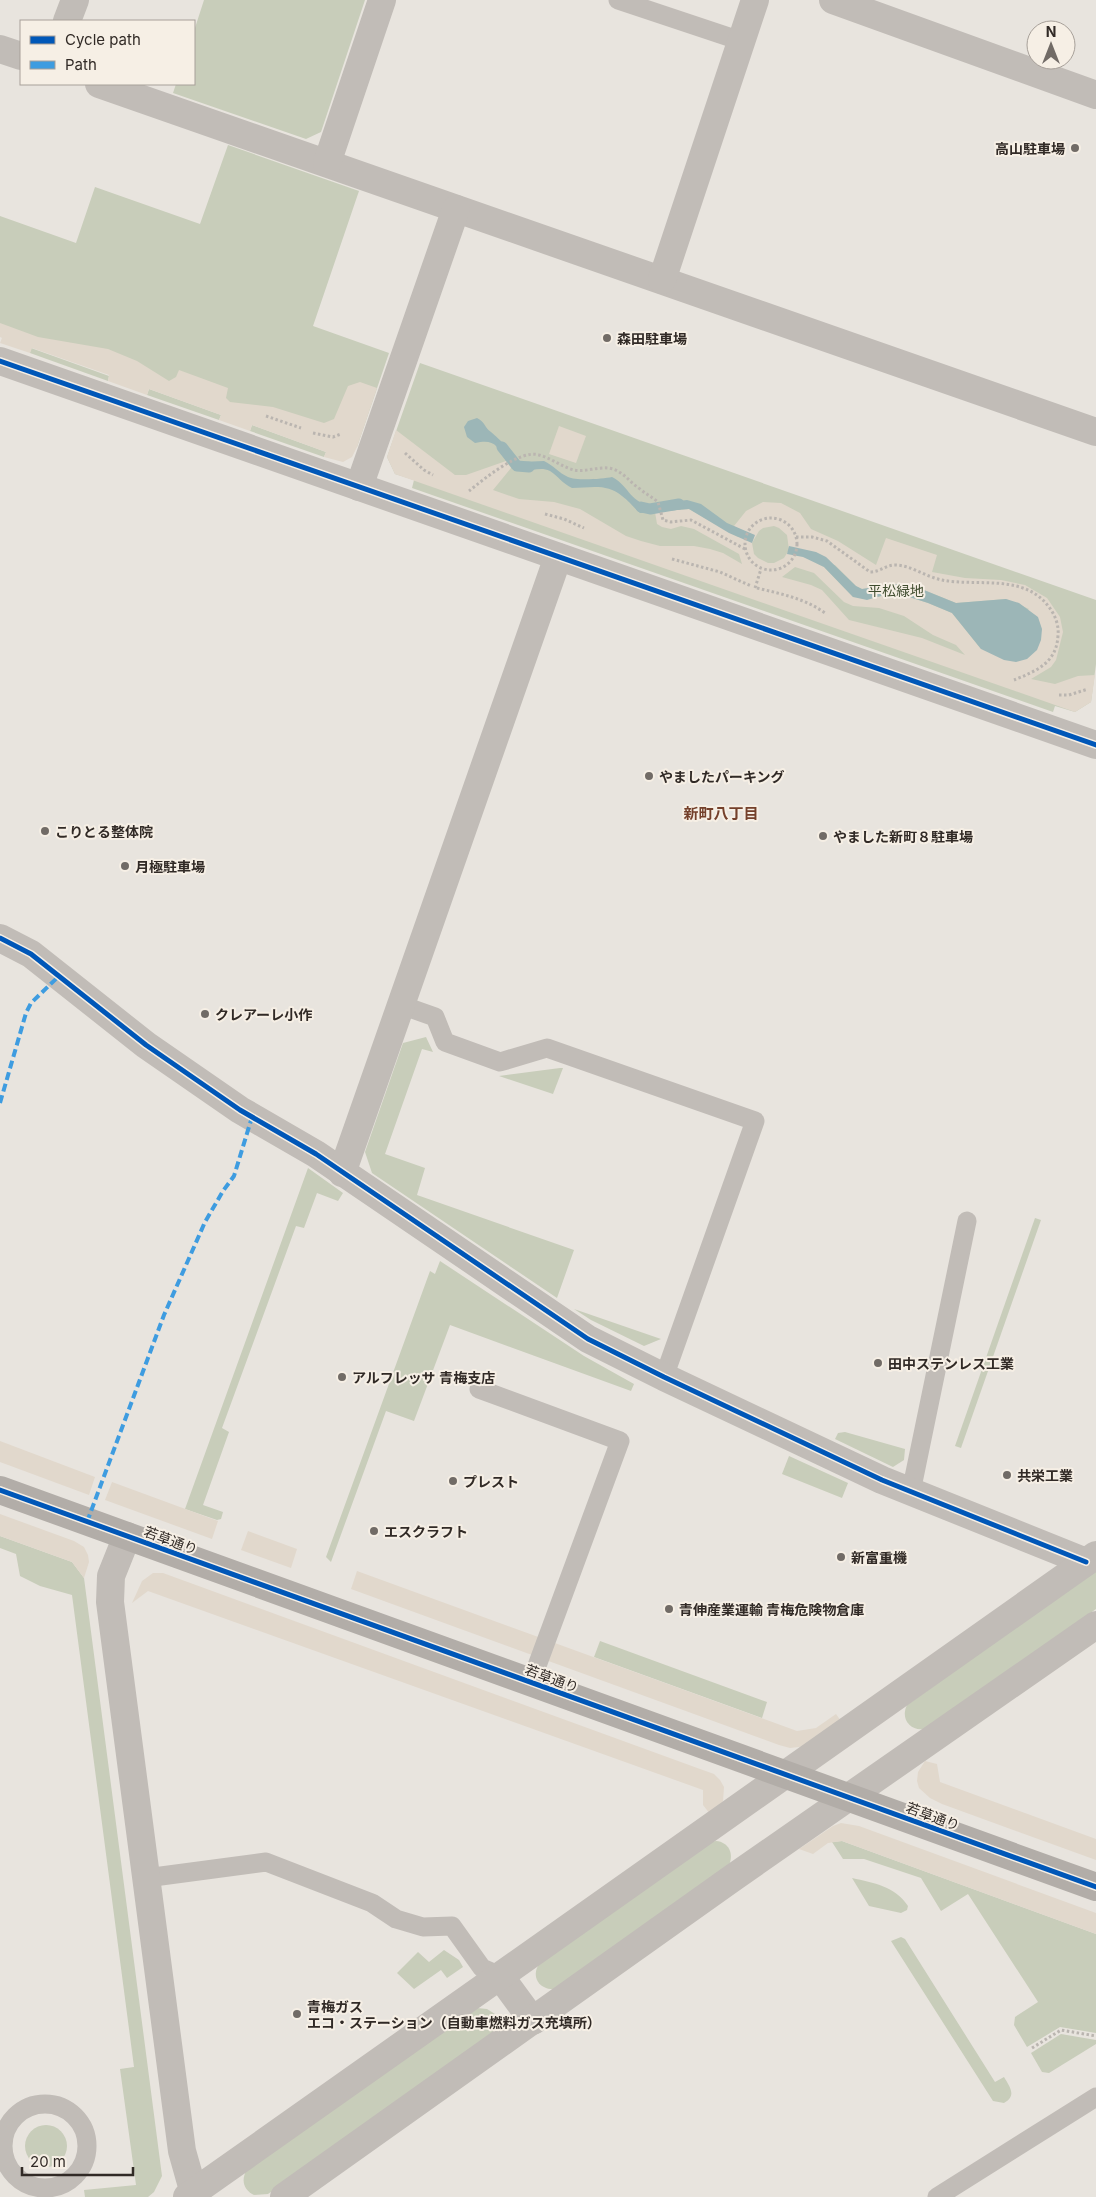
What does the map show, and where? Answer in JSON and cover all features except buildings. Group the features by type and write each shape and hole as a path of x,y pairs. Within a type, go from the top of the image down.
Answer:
{"street":[{"path":"67,20 75,0"},
{"path":"327,164 382,0"},
{"path":"662,280 755,0"},
{"path":"833,0 1096,95"},
{"path":"0,49 20,56"},
{"path":"102,85 1096,432"},
{"path":"359,487 456,209"},
{"path":"0,361 1096,745"},
{"path":"342,1173 558,557"},
{"path":"0,938 31,954 153,1050 240,1110 316,1154 588,1339 664,1377 911,1492 1091,1558"},
{"name":"若草通り","path":"0,1490 1096,1887"},
{"path":"127,1536 111,1576 110,1602 182,2151 192,2195 1091,1558"},
{"path":"284,2197 1096,1625"},
{"path":"500,1976 533,2020"}],"lane":[{"path":"618,0 741,41"},
{"path":"401,1005 435,1017 445,1042 500,1062 547,1048 755,1121 664,1377"},
{"path":"911,1492 967,1221"},
{"path":"479,1389 620,1441 531,1682"},
{"path":"146,1878 266,1862 372,1903 396,1919 423,1928 452,1926 482,1968 500,1976"},
{"path":"937,2197 1096,2097"},
{"path":"39,2104 54,2105 68,2110 78,2120 85,2133 87,2148 84,2162 77,2174 52,2192 26,2183 15,2176 2,2152 4,2121 39,2104"}],"path":[{"path":"469,491 527,454 536,454 553,460 568,469 608,468 617,470 658,502 662,520 671,522 691,520 745,549"},
{"path":"773,518 788,524 796,538 796,552 789,564 777,570 761,569 751,561 745,549 745,541 752,527 765,519 773,518"},
{"path":"796,538 812,537 827,541 870,572 878,572 887,566 897,565 938,579 1001,583 1024,588 1036,595 1046,603 1056,619 1058,631 1055,650 1045,665 1011,681"},
{"path":"754,588 761,569"},
{"path":"1032,2048 1061,2030 1096,2036"}],"green space":[{"path":"204,0 365,0 321,132 306,139 173,93 176,85 195,85 195,28"},
{"path":"228,145 359,191 313,326 389,353 357,447 339,454 0,335 0,216 76,243 95,187 200,224"},
{"path":"31,348 109,376 108,381 30,353"},
{"name":"平松緑地","path":"420,363 1096,600 1096,664 1091,702 1075,712 1055,706 1053,712 412,488 414,480 395,474 387,457"},
{"path":"149,389 221,415 219,420 147,395"},
{"path":"252,425 326,452 324,457 250,431"},
{"path":"426,1037 433,1052 422,1049 385,1154 425,1168 417,1195 574,1250 557,1298 372,1173 365,1152 403,1043"},
{"path":"563,1068 553,1094 499,1076"},
{"path":"308,1168 343,1193 338,1201 317,1193 304,1228 296,1226 222,1428 229,1432 203,1505 223,1512 221,1519 217,1520 185,1509"},
{"path":"1035,1218 1041,1220 961,1448 955,1446"},
{"path":"440,1261 584,1356 634,1384 631,1391 450,1325 414,1421 386,1411 331,1562 326,1557 430,1271 435,1274"},
{"path":"574,1309 661,1339 644,1346 591,1320"},
{"path":"845,1432 905,1449 904,1460 893,1467 835,1439 838,1433"},
{"path":"789,1456 848,1483 842,1498 782,1474"},
{"path":"0,1536 72,1562 84,1578 162,2176 154,2192 148,2197 85,2197 84,2190 136,2185 120,2069 134,2067 72,1595 40,1586 20,1576 16,1554 0,1548"},
{"path":"1096,1570 1096,1609 930,1727 919,1729 910,1725 905,1716 907,1705"},
{"path":"600,1641 767,1702 762,1718 594,1657"},
{"path":"716,1841 724,1844 729,1849 731,1857 729,1865 556,1989 546,1988 538,1982 536,1974 539,1964 711,1842"},
{"path":"842,1841 1096,1934 1096,2033 1060,2027 1027,2047 1014,2025 1015,2017 1038,2002 968,1894 941,1911 921,1878 864,1859 843,1859 832,1842"},
{"path":"852,1878 883,1886 897,1894 908,1906 907,1910 901,1913 869,1906"},
{"path":"901,1937 905,1939 995,2082 1004,2077 1011,2094 1004,2103 993,2101 891,1941"},
{"path":"444,1950 459,1960 463,1967 447,1978 441,1970 414,1989 397,1973 418,1952 429,1962"},
{"path":"477,2008 487,2009 495,2014 498,2024 491,2037 268,2194 254,2195 248,2191 244,2182 246,2171"},
{"path":"1061,2034 1096,2040 1096,2044 1049,2073 1042,2072 1031,2053"},
{"path":"42,2125 50,2125 61,2131 67,2146 61,2161 50,2167 42,2167 31,2161 25,2150 25,2142 31,2131"}],"shaded area":[{"path":"0,323 38,337 108,349 137,361 169,381 176,377 179,370 228,388 226,398 230,402 273,407 324,423 334,419 348,386 360,382 377,388 357,447 352,457 343,462 324,457 326,452 252,425 250,431 219,420 221,415 149,389 147,395 108,381 109,375 32,348 30,353 0,343 2,338 0,337"},
{"path":"559,426 586,436 576,463 549,454"},
{"path":"396,430 455,475 466,475 506,461 511,468 493,490 519,499 554,502 580,509 626,536 641,541 660,546 694,546 710,549 723,553 742,564 739,554 694,529 681,526 671,529 662,527 657,524 655,512 689,509 738,537 741,530 734,526 746,511 763,502 781,503 800,513 811,529 838,541 876,565 886,538 937,555 932,572 965,578 1001,580 1025,585 1047,598 1060,617 1063,632 1056,660 1051,667 1031,679 1055,684 1078,676 1095,675 1091,702 1075,712 395,474 387,457","holes":["774,526 787,535 789,550 784,558 774,563 768,563 754,554 752,543 759,531 763,528","816,563 835,565 856,586 862,589 896,584 919,588 956,603 1006,599 1029,609 981,649 952,613 900,594 891,593 879,597 853,597 824,567","795,567 814,573 844,602 853,606 879,608 904,616 933,635 956,645 965,655 922,638 849,620 822,590 782,577"]},
{"path":"0,1441 95,1477 89,1495 0,1462"},
{"path":"112,1482 218,1521 212,1539 105,1500"},
{"path":"0,1514 74,1541 84,1547 89,1562 84,1578 72,1562 0,1536"},
{"path":"248,1531 297,1549 291,1568 241,1550"},
{"path":"357,1571 797,1731 816,1728 836,1714 841,1721 807,1746 790,1748 779,1745 351,1589"},
{"path":"153,1573 163,1573 714,1774 724,1787 723,1801 710,1814 703,1805 703,1790 148,1591 132,1603 142,1581"},
{"path":"925,1761 937,1764 940,1782 1096,1839 1096,1860 930,1798 919,1788 917,1781 918,1772"},
{"path":"841,1823 859,1826 1096,1913 1096,1934 842,1841 828,1843 813,1854 799,1849 833,1826"}],"water":[{"path":"477,418 515,456 506,461 494,444 490,442 475,443 467,437 464,427 468,421"},
{"path":"544,461 572,478 612,477 623,485 635,499 654,505 655,512 640,513 625,498 610,489 598,487 572,488 545,469 522,471 511,468 520,462"},
{"path":"687,500 701,504 727,523 755,535 752,543 729,533 689,509 665,511 663,503"},
{"path":"789,546 816,552 826,557 856,586 862,589 896,584 919,588 956,603 1006,599 1019,603 1038,617 1042,629 1041,640 1037,650 1027,659 1016,662 1004,660 981,649 952,613 900,594 891,593 867,600 853,597 824,567 803,557 787,554"}],"waterway":[{"path":"502,447 517,466 529,467"},
{"path":"641,507 650,509 679,504"}],"marked path":[{"path":"0,1103 26,1013 31,1003 60,975"},
{"path":"87,1522 164,1315 205,1222 234,1176 252,1117"}],"cycle path":[{"path":"0,361 1096,745"},
{"path":"0,938 31,954 146,1045 240,1110 316,1154 588,1339 882,1480 1086,1562"},
{"path":"0,1490 1096,1887"}],"place":[{"name":"高山駐車場","path":"1075,148"},
{"name":"森田駐車場","path":"607,338"},
{"name":"やましたパーキング","path":"649,776"},
{"name":"こりとる整体院","path":"45,831"},
{"name":"やました新町８駐車場","path":"823,836"},
{"name":"月極駐車場","path":"125,866"},
{"name":"クレアーレ小作","path":"205,1014"},
{"name":"田中ステンレス工業","path":"878,1363"},
{"name":"アルフレッサ 青梅支店","path":"342,1377"},
{"name":"共栄工業","path":"1007,1475"},
{"name":"プレスト","path":"453,1481"},
{"name":"エスクラフト","path":"374,1531"},
{"name":"新富重機","path":"841,1557"},
{"name":"青伸産業運輸 青梅危険物倉庫","path":"669,1609"},
{"name":"青梅ガス エコ・ステーション（自動車燃料ガス充填所）","path":"297,2014"}],"district":[{"name":"新町八丁目","path":"721,813"}]}
